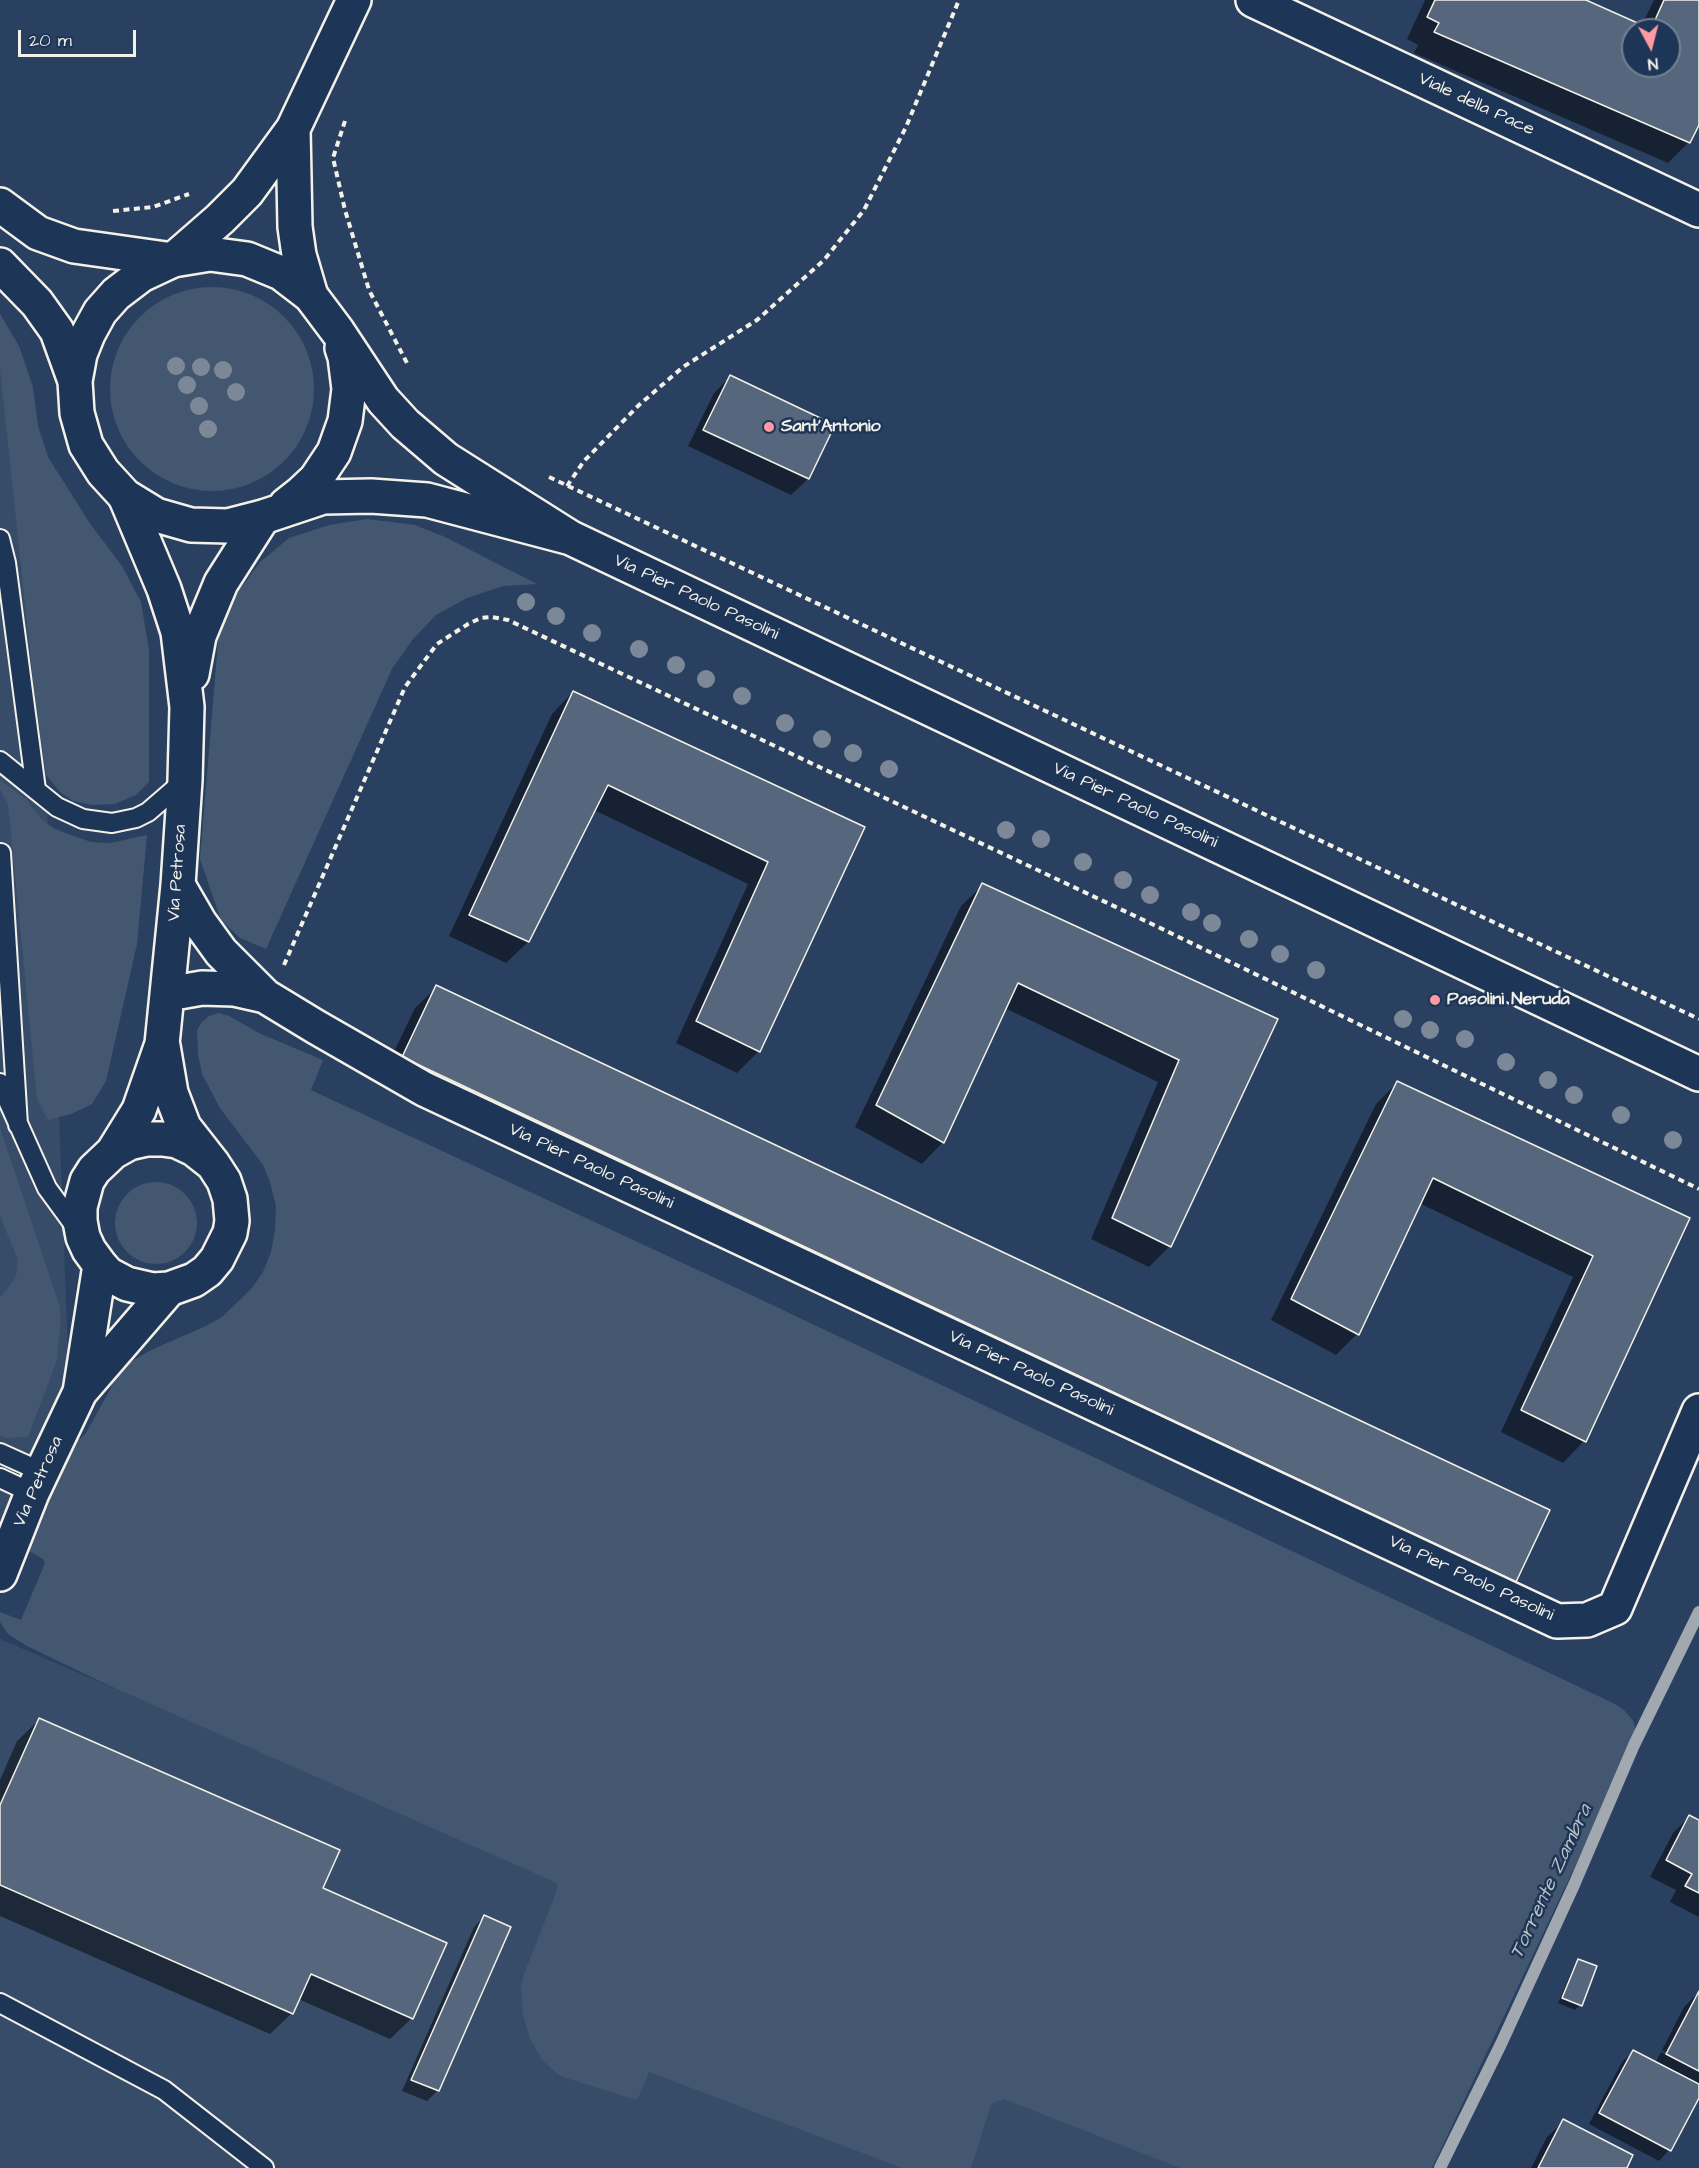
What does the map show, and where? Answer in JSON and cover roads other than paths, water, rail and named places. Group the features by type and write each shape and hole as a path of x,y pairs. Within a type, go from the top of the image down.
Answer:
{"street":[{"path":"173,260 247,192 294,129 354,0"},
{"name":"Viale della Pace","path":"1253,0 1699,210"},
{"path":"294,129 295,227 299,255 318,305"},
{"name":"Via Pier Paolo Pasolini","path":"0,205 38,233 74,246 173,260"},
{"name":"Via Pier Paolo Pasolini","path":"560,532 428,500 371,496 323,497 228,526 191,525 156,515 125,496 103,472 86,445 77,413 75,381 88,334 100,312 116,294 141,275 173,260 210,254 247,259 281,273 318,305 383,400 405,424 446,459 560,532 1699,1074"},
{"name":"Via Pier Paolo Pasolini","path":"0,265 37,303 57,331 75,381"},
{"name":"Via Pier Paolo Pasolini","path":"270,514 300,494 316,478 334,452 345,422 349,389 345,357 337,335 318,305"},
{"name":"Via Petrosa","path":"125,496 164,589 178,632 186,702 185,780 178,885 162,1044 140,1110 113,1152 94,1170 82,1195 80,1221 83,1237 89,1250 108,1274 127,1284 153,1290 169,1289 194,1280 207,1270 218,1259 230,1233 232,1221 230,1199 224,1181 184,1127 171,1093 162,1044"},
{"name":"Via Petrosa","path":"186,702 199,636 220,583 270,514"},
{"name":"Via Pier Paolo Pasolini","path":"178,885 200,923 221,952 267,997 424,1089 1557,1621 1587,1620 1615,1608 1699,1411"},
{"name":"Via Pier Paolo Pasolini","path":"168,994 202,988 234,989 267,997"},
{"name":"Via Petrosa","path":"113,1152 129,1143 147,1139 162,1139 194,1149 213,1164"},
{"name":"Via Petrosa","path":"80,1392 100,1265"},
{"name":"Via Petrosa","path":"0,1574 37,1482 80,1392 169,1289"}],"lane":[{"path":"0,539 6,563 36,790"},
{"path":"0,761 57,807 83,819 112,823 136,818 148,812 185,780"},
{"path":"1,853 18,1125"},
{"path":"0,1083 47,1188 83,1237"},
{"path":"0,1453 37,1482"},
{"path":"0,1478 37,1482"},
{"path":"0,2003 164,2090 264,2168"}],"waterway":[{"name":"Torrente Zambra","path":"1440,2168 1501,2044 1574,1885 1634,1745 1699,1612"}],"place":[{"name":"Sant'Antonio","path":"769,427"},
{"name":"Pasolini Neruda","path":"1435,1000"}]}
